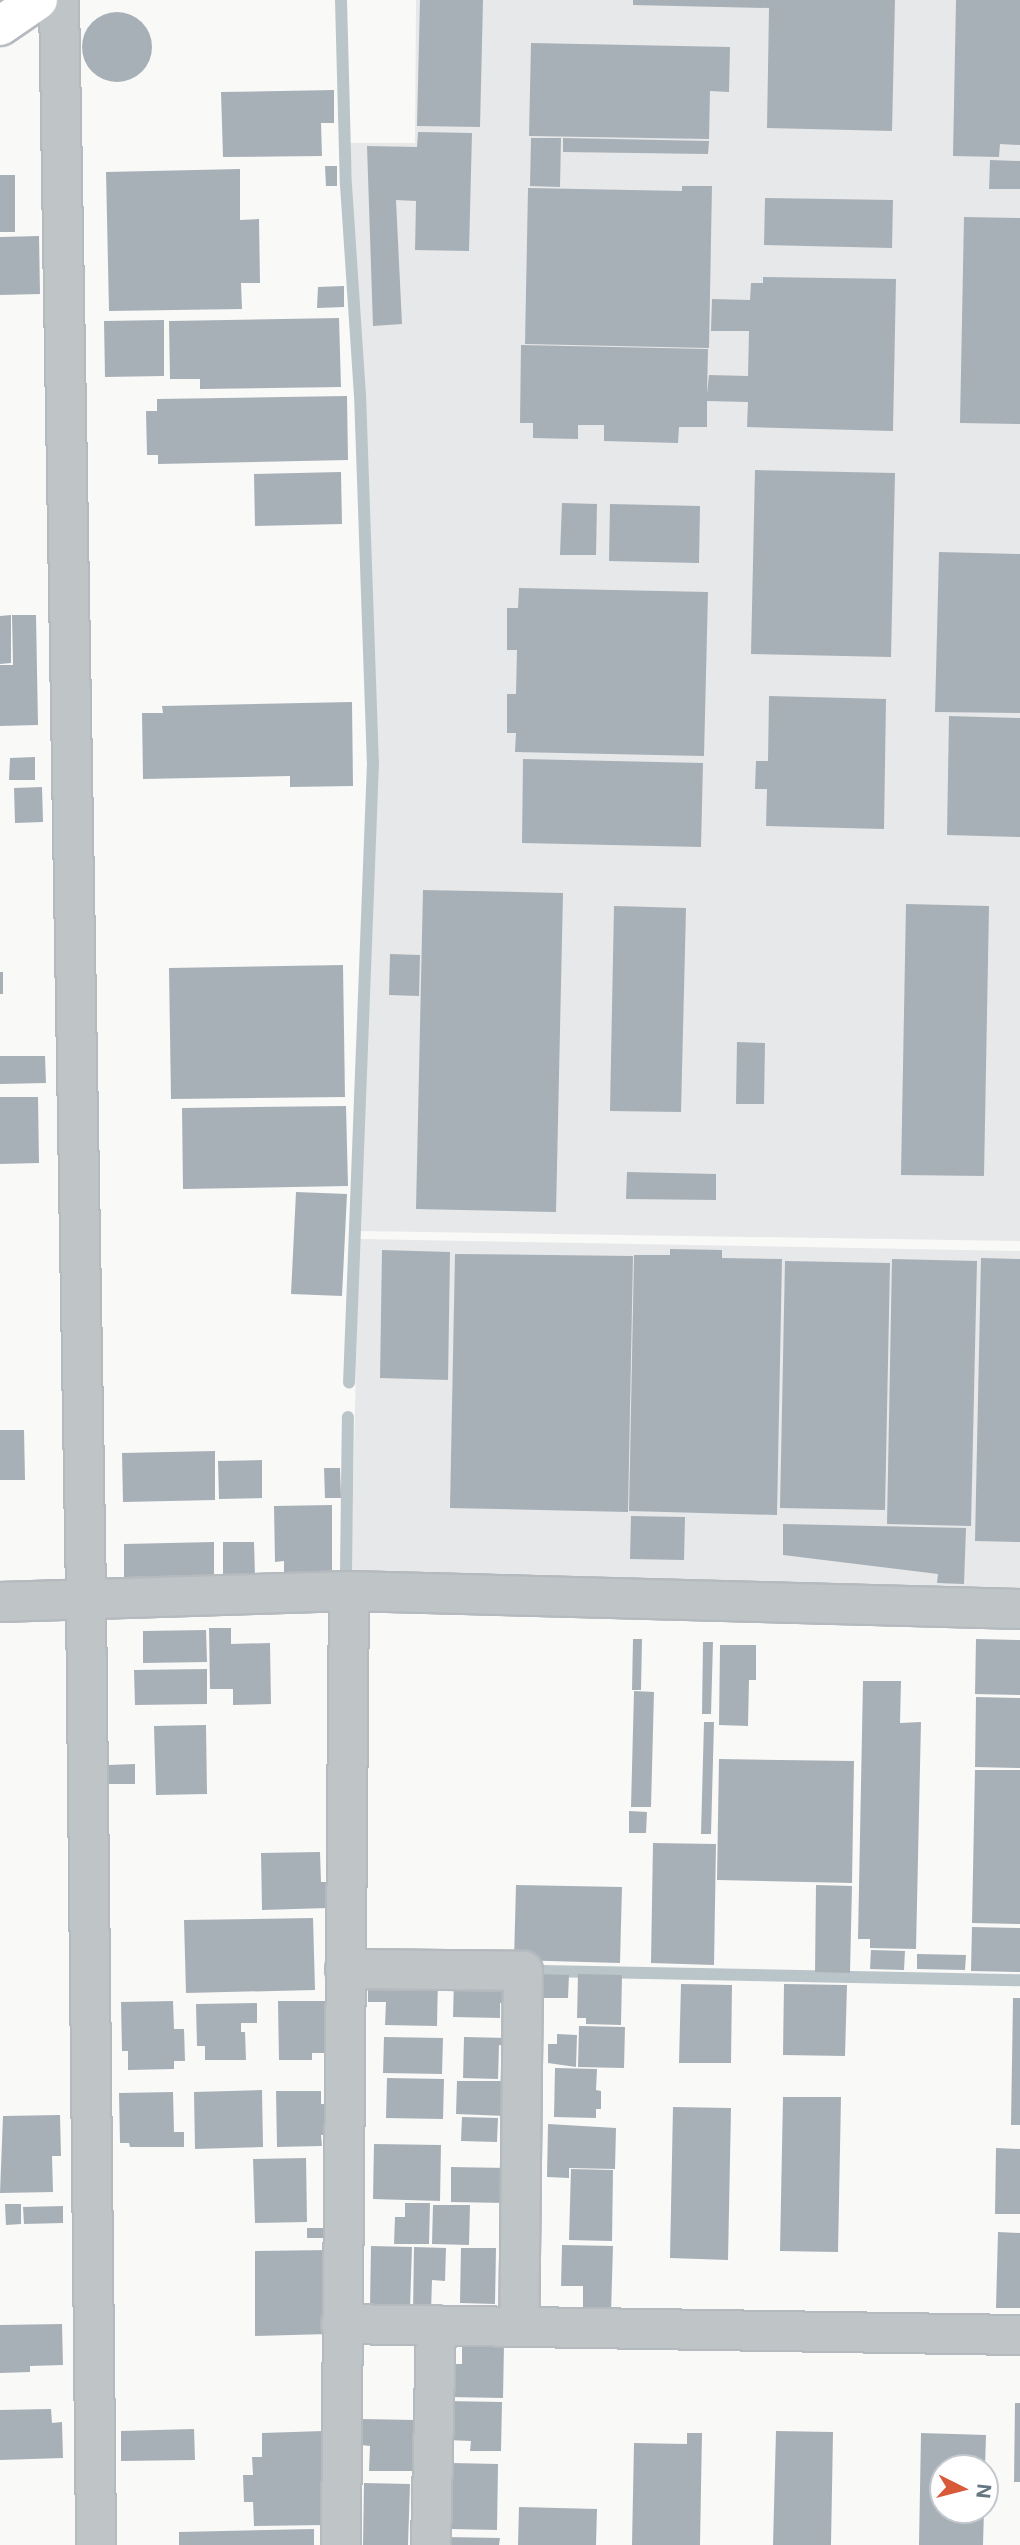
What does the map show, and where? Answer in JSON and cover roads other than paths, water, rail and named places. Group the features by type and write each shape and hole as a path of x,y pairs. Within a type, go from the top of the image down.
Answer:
{"street":[{"path":"0,26 38,0"},
{"path":"59,0 86,1600 96,2545"},
{"path":"341,2545 349,1591"},
{"path":"0,1602 349,1591 1020,1609"},
{"path":"345,1969 523,1971 519,2326"},
{"path":"341,2324 1020,2335"},
{"path":"431,2545 436,2325"}],"waterway":[{"path":"341,0 346,185 360,394 373,762 349,1383"},
{"path":"346,1572 348,1417"},
{"path":"542,1971 1020,1980"}]}
